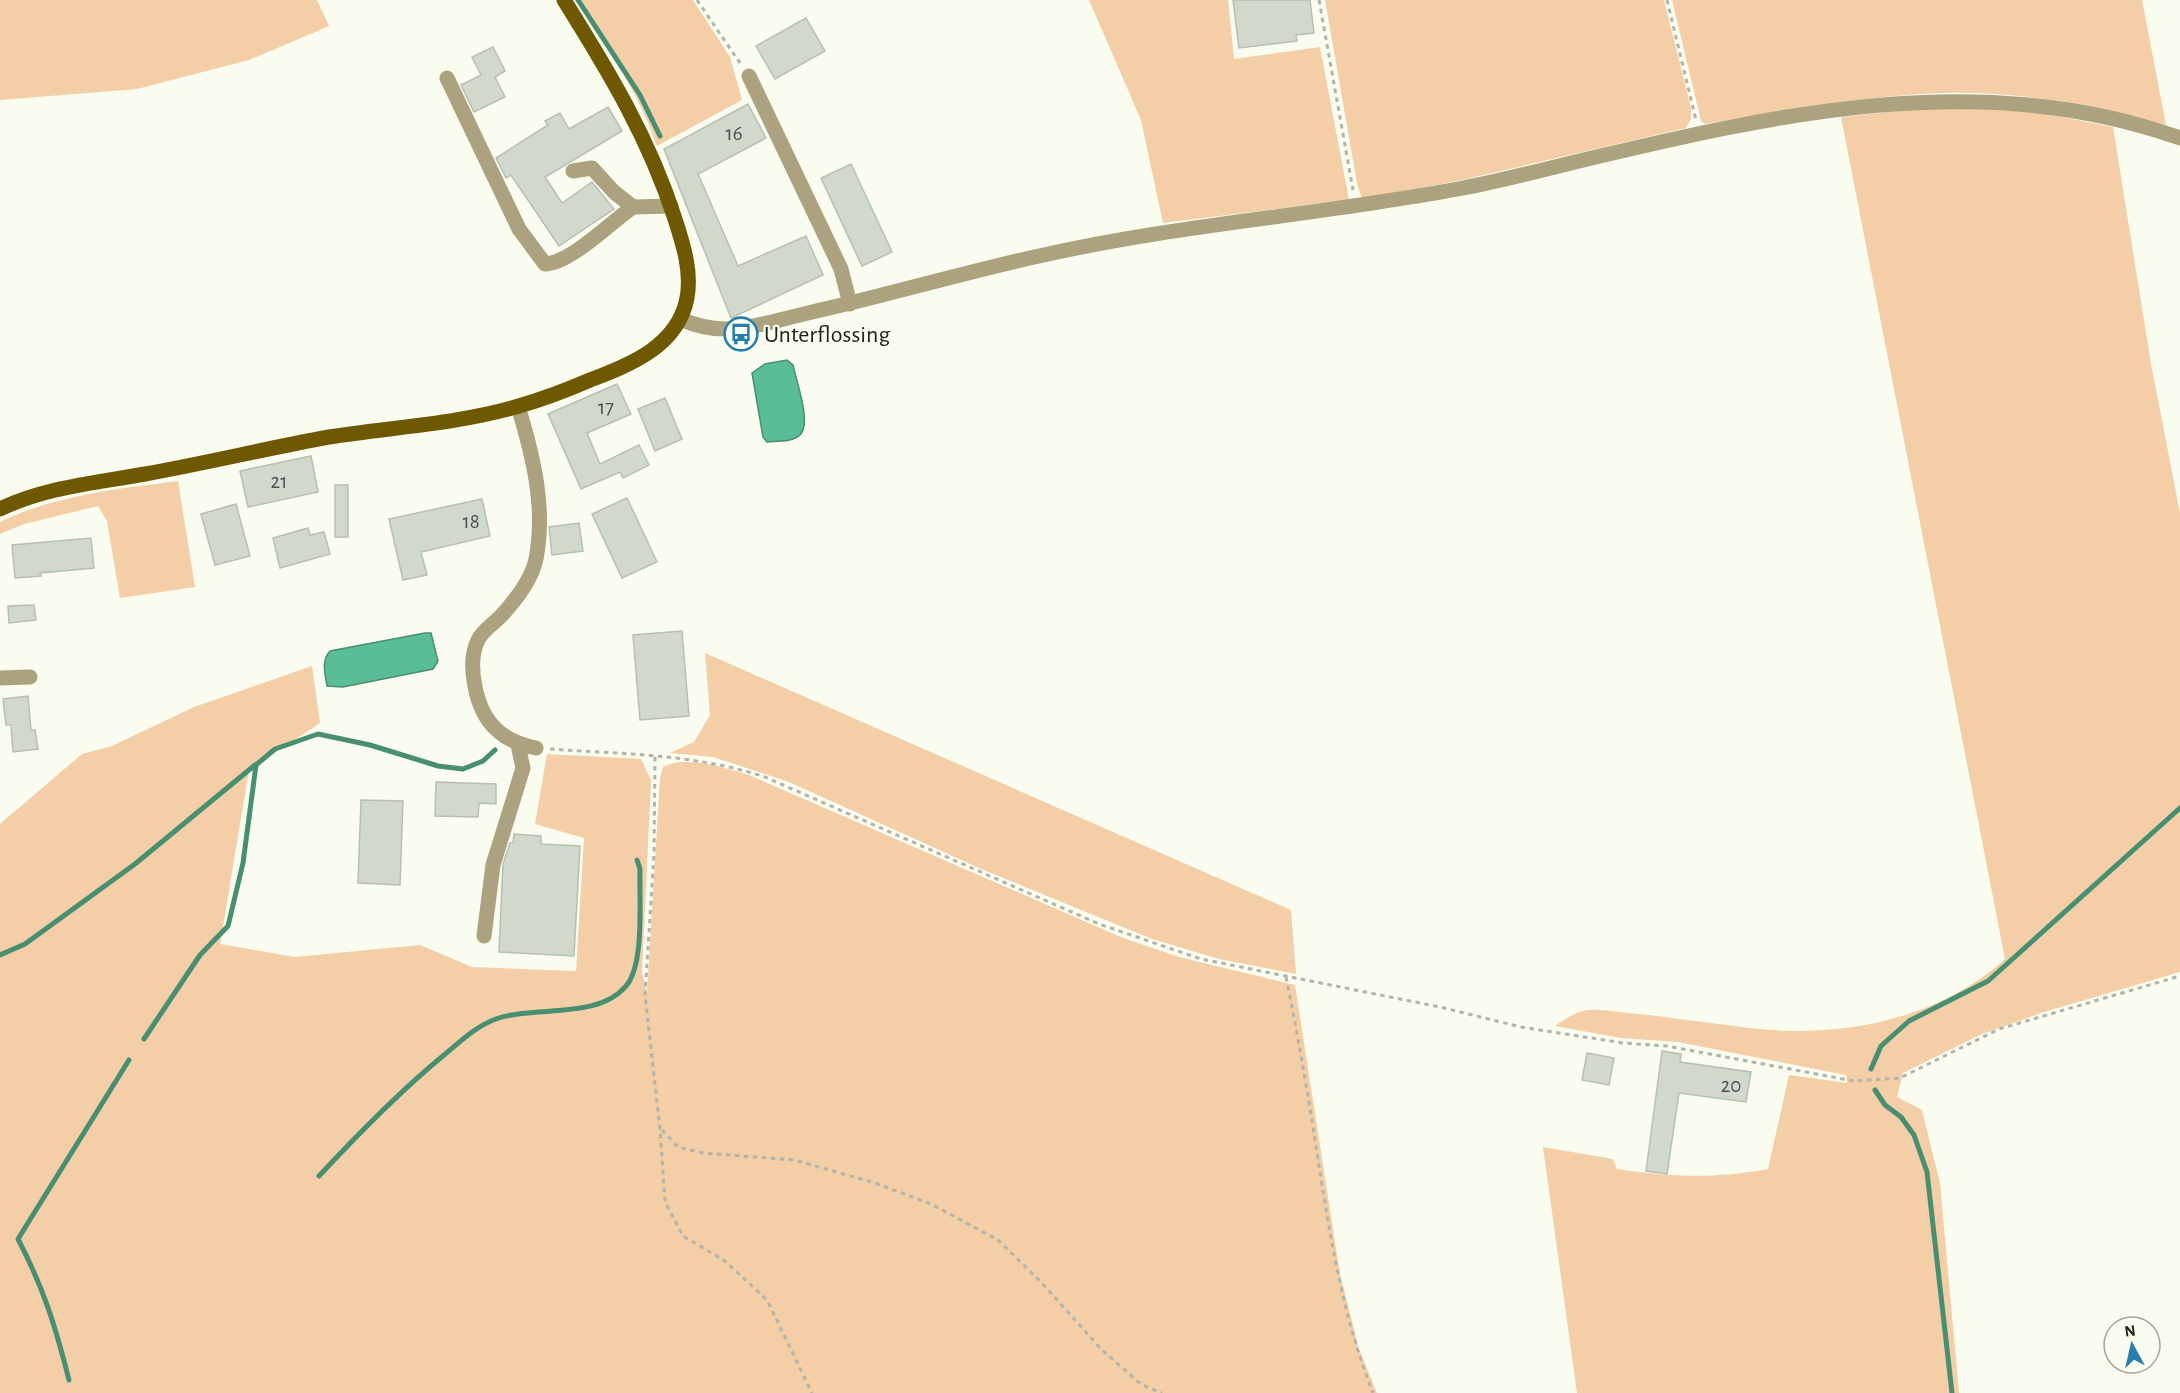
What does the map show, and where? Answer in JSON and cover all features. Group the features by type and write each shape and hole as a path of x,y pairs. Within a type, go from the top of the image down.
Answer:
{"main road":[{"path":"0,508 42,493 79,484 145,474 330,437 434,423 519,406 639,360 663,341 680,319 688,296 688,272 671,206 635,117 564,0"}],"street":[{"path":"749,75 841,269 850,304"},
{"path":"447,78 519,229 545,264 555,264 568,256 633,207 671,206"},
{"path":"680,319 702,327 742,328 850,304 945,278 1136,236 1356,207 1467,188 1699,133 1839,108 1978,100 2063,109 2127,122 2180,138"},
{"path":"573,171 592,168 614,192 633,207"},
{"path":"519,406 532,453 538,489 536,560 529,576 507,610 478,639 472,664 478,700 495,728 518,745 536,748"},
{"path":"0,678 30,677"},
{"path":"484,936 493,865 523,768 518,745"}],"path":[{"path":"698,0 749,75"},
{"path":"1319,0 1356,207"},
{"path":"1667,0 1699,133"},
{"path":"536,748 699,760 731,765 765,777 1099,924 1201,959 1440,1007 1521,1027 1623,1043 1667,1046 1854,1081 1900,1078 1999,1029 2180,976"},
{"path":"655,758 654,855 645,995 660,1129 665,1202 683,1236 725,1261 767,1300 812,1393"},
{"path":"1286,977 1304,1067 1336,1275 1351,1332 1373,1393"},
{"path":"660,1129 678,1147 703,1154 794,1160 872,1182 931,1204 998,1240 1041,1282 1101,1349 1143,1385 1162,1393"}],"shaded area":[{"path":"0,0 317,0 329,26 249,60 137,89 0,100"},
{"path":"575,0 693,0 730,57 742,100 657,146 631,88"},
{"path":"1089,0 1228,0 1234,59 1320,47 1349,200 1163,223 1141,120"},
{"path":"1325,0 1664,0 1691,108 1691,119 1686,128 1462,180 1362,199 1357,183"},
{"path":"1672,0 2142,0 2166,125 2055,100 1969,93 1911,95 1852,101 1705,124 1701,121"},
{"path":"1926,108 2032,111 2113,127 2151,364 2180,513 2180,972 2044,1012 1982,1034 1903,1073 1897,1097 1922,1110 1940,1183 1959,1393 1577,1393 1543,1147 1613,1159 1617,1169 1656,1174 1711,1176 1768,1169 1789,1075 1847,1083 1846,1075 1678,1042 1621,1038 1555,1026 1575,1014 1593,1010 1784,1031 1852,1027 1918,1011 1978,980 2005,959 1841,117"},
{"path":"787,360 793,365 800,391 804,412 803,429 800,435 793,439 767,442 763,437 752,373 765,364"},
{"path":"178,481 195,587 120,598 107,521 98,506 24,524 0,534 0,522 43,505 87,494"},
{"path":"431,633 438,661 433,669 343,687 327,686 325,663 330,651"},
{"path":"705,653 1291,910 1296,974 1219,959 1152,939 979,868 789,782 713,757 670,753 694,742 710,715"},
{"path":"312,666 320,723 249,770 220,944 295,957 420,945 472,967 576,971 584,838 535,824 547,754 641,759 651,780 642,972 647,992 660,778 663,767 683,762 706,764 749,775 1123,938 1179,957 1295,985 1340,1274 1359,1349 1377,1393 0,1393 0,824 82,754 112,746 194,707"}],"building":[{"path":"1233,0 1310,0 1314,33 1296,35 1297,41 1239,48"},
{"path":"806,18 825,51 775,79 756,46"},
{"path":"493,47 505,71 495,77 505,97 474,112 461,85 481,75 472,57"},
{"path":"748,104 766,138 698,174 738,266 806,236 823,275 731,318 664,149"},
{"path":"608,107 622,131 545,177 562,203 592,182 614,209 559,246 511,175 506,178 496,158 548,125 545,121 560,113 569,129"},
{"path":"851,164 892,252 862,266 821,178"},
{"path":"617,384 631,414 587,433 600,464 639,445 649,465 623,478 620,472 581,489 548,414"},
{"path":"665,398 682,439 655,451 638,409"},
{"path":"311,456 318,492 248,507 240,471"},
{"path":"335,485 348,485 348,537 335,537"},
{"path":"627,498 657,562 622,578 592,514"},
{"path":"482,499 490,536 421,552 427,575 403,580 389,519"},
{"path":"236,504 250,556 215,565 201,514"},
{"path":"579,523 583,551 552,555 549,527"},
{"path":"308,528 310,535 324,532 330,554 280,568 273,538"},
{"path":"91,538 94,568 40,573 41,576 15,578 12,545"},
{"path":"34,605 36,620 9,623 8,606"},
{"path":"682,631 689,716 640,720 633,635"},
{"path":"28,696 31,730 35,730 38,749 13,752 11,725 6,725 3,699"},
{"path":"436,782 496,784 496,804 479,803 478,817 435,816"},
{"path":"361,800 403,801 400,885 358,883"},
{"path":"514,834 541,836 541,844 580,846 574,956 499,952 503,864 510,843 513,843"},
{"path":"1662,1051 1681,1054 1680,1062 1751,1072 1746,1102 1679,1093 1667,1174 1646,1171"},
{"path":"1587,1053 1614,1058 1609,1085 1582,1080"}],"waterway":[{"path":"578,0 640,95 660,136"},
{"path":"144,1039 200,955 228,926 243,863 256,765 275,749 318,734 370,745 438,766 463,769 483,761 495,750"},
{"path":"0,955 25,944 135,864 255,765"},
{"path":"1871,1069 1881,1046 1909,1021 1988,981 2180,808"},
{"path":"319,1176 411,1083 482,1026 512,1015 583,1008 599,1004 614,997 626,986 632,976 639,947 640,869 637,860"},
{"path":"69,1380 48,1308 18,1239 129,1060"},
{"path":"1875,1090 1885,1105 1901,1117 1914,1135 1927,1172 1952,1393"}],"place":[{"name":"Unterflossing","path":"741,334"}]}
